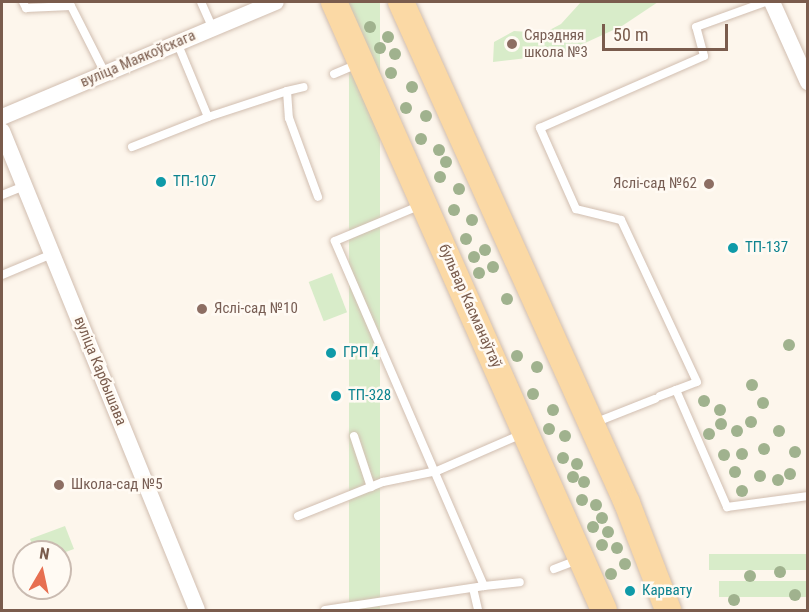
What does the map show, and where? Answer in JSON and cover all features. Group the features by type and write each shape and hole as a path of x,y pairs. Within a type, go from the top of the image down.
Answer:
{"main road":[{"name":"бульвар Касманаўтаў","path":"334,2 604,610"},
{"path":"401,2 591,423 668,610"}],"street":[{"name":"вуліца Маякоўскага","path":"2,117 176,42 276,2"},
{"path":"772,2 807,82"},
{"name":"вуліца Карбышава","path":"2,131 197,610"}],"lane":[{"path":"23,2 26,8 71,6 105,73"},
{"path":"201,2 212,27"},
{"path":"591,423 698,382 621,220 576,209 540,128 704,56 696,27 765,2"},
{"path":"176,42 208,117"},
{"path":"334,74 361,63"},
{"path":"132,147 208,117 304,87"},
{"path":"286,91 289,118 318,197"},
{"path":"2,195 24,186"},
{"path":"424,204 335,241 437,471 484,586"},
{"path":"2,275 52,254"},
{"path":"676,390 727,507 807,496"},
{"path":"298,516 371,486 437,471 526,432"},
{"path":"354,436 371,486"},
{"path":"554,569 582,559"},
{"path":"331,610 520,582"},
{"path":"473,588 478,610"}],"green space":[{"path":"349,2 380,2 380,610 349,610"},
{"path":"581,2 658,2 622,26 561,54 493,62 494,42 514,31 544,33 561,24"},
{"path":"332,273 347,312 324,321 309,282"},
{"path":"65,526 70,540 30,540"},
{"path":"709,554 807,554 807,570 709,570"},
{"path":"719,581 807,581 807,597 719,597"}],"place":[{"name":"Сярэдняя школа №3","path":"512,44"},
{"name":"ТП-107","path":"161,182"},
{"name":"Яслі-сад №62","path":"709,184"},
{"name":"ТП-137","path":"733,248"},
{"name":"Яслі-сад №10","path":"202,309"},
{"name":"ГРП 4","path":"331,353"},
{"name":"ТП-328","path":"336,396"},
{"name":"Школа-сад №5","path":"59,485"},
{"name":"Карвату","path":"630,591"}]}
